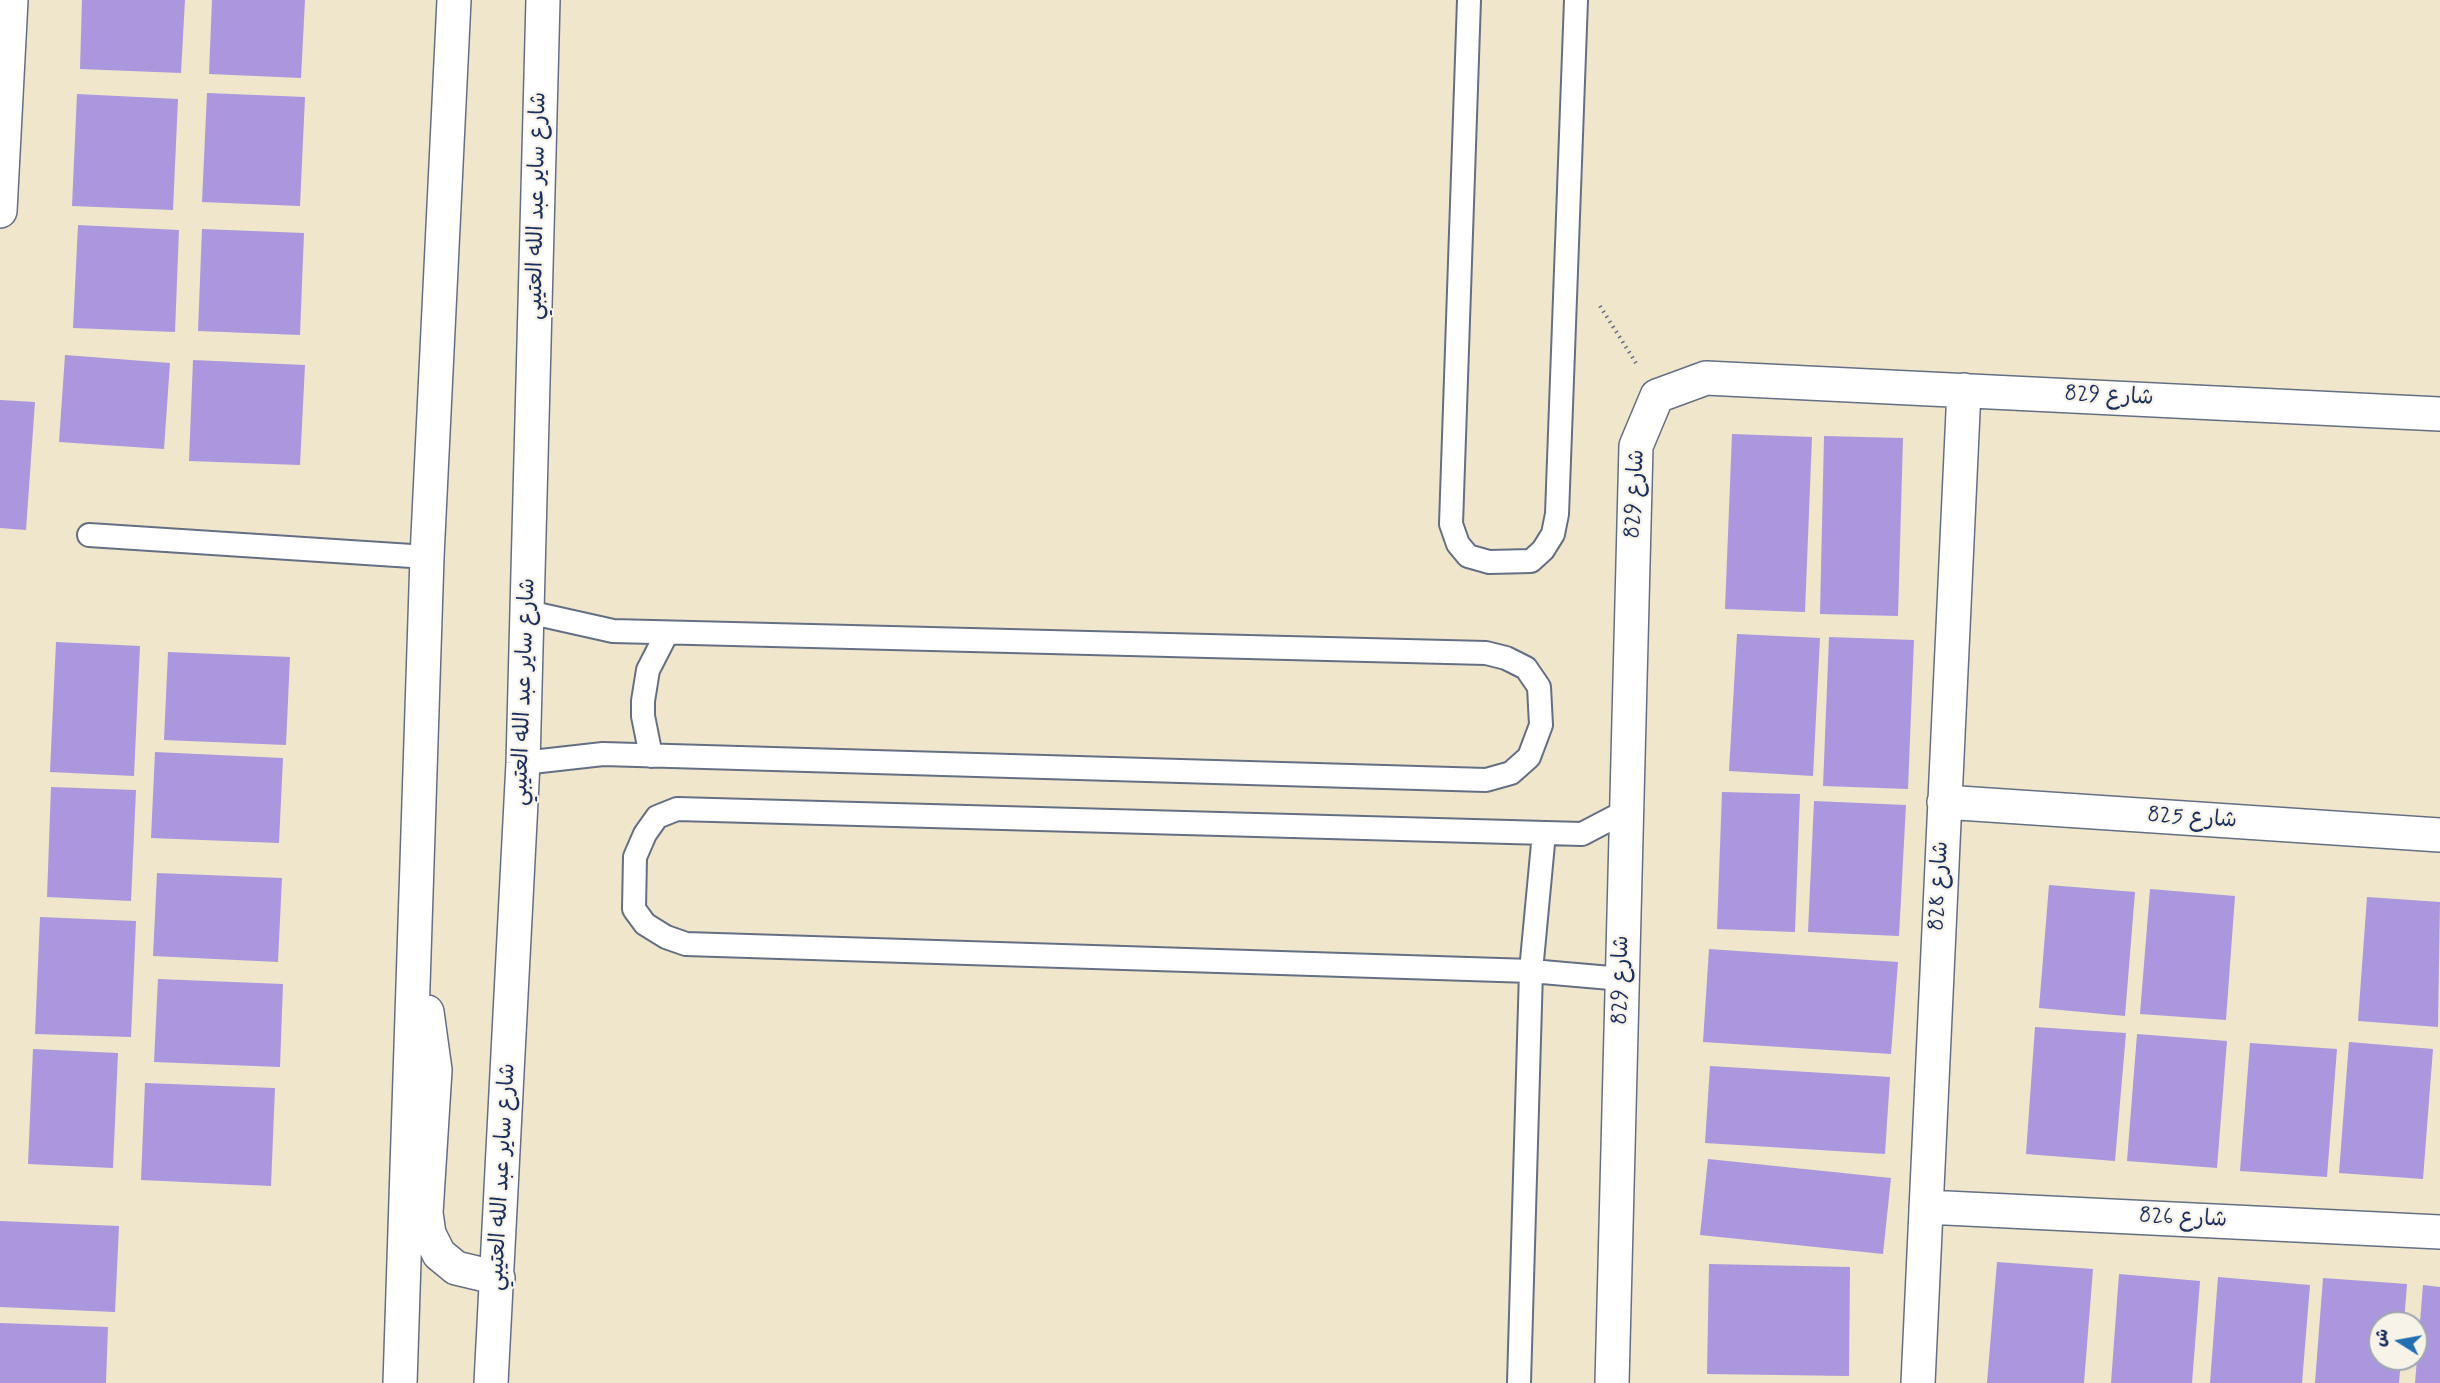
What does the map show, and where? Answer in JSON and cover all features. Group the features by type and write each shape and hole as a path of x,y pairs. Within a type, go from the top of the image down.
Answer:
{"street":[{"path":"0,211 12,0"},
{"path":"400,1383 427,557 454,0"},
{"name":"شارع ساير عبد الله العتيبي","path":"491,1383 523,763 543,0"},
{"name":"شارع 829","path":"1612,1383 1636,446 1658,396 1706,378 2440,414"},
{"name":"شارع 828","path":"1918,1383 1964,390"},
{"name":"شارع 825","path":"1944,802 2440,835"},
{"path":"414,973 429,1021 435,1070 426,1213 429,1234 439,1254 456,1268 498,1278"},
{"name":"شارع 826","path":"1926,1207 2440,1232"}],"lane":[{"path":"1468,0 1451,525 1458,544 1468,555 1489,562 1531,561 1543,550 1553,534 1557,514 1576,0"},
{"path":"89,535 427,557"},
{"path":"523,763 594,755 651,756 1486,780 1511,773 1529,757 1540,725 1539,687 1526,668 1506,658 1486,653 613,631 528,612"},
{"path":"651,756 642,716 643,701 648,670 667,633"},
{"path":"1622,979 1531,971 686,944 666,937 645,924 634,909 635,857 645,834 657,817 677,809 1582,834 1626,811"},
{"path":"1519,1383 1531,971 1544,833"}],"path":[{"path":"1566,254 1658,396"}],"building":[{"path":"82,0 185,0 181,73 80,69"},
{"path":"212,0 305,0 301,78 209,74"},
{"path":"207,93 305,97 300,206 202,202"},
{"path":"77,94 178,99 173,210 72,206"},
{"path":"78,225 179,230 175,332 73,328"},
{"path":"202,229 304,233 300,335 198,331"},
{"path":"65,355 170,363 164,449 59,442"},
{"path":"193,360 305,365 300,465 189,461"},
{"path":"0,400 35,402 26,530 0,528"},
{"path":"1732,434 1812,437 1805,612 1725,609"},
{"path":"1824,436 1903,438 1898,616 1820,614"},
{"path":"1737,634 1820,638 1813,776 1729,771"},
{"path":"1829,637 1914,640 1908,789 1823,786"},
{"path":"56,642 140,646 134,776 50,772"},
{"path":"168,652 290,657 286,745 164,740"},
{"path":"155,752 283,758 279,843 151,838"},
{"path":"51,787 136,790 131,901 47,897"},
{"path":"1722,792 1800,794 1795,932 1717,929"},
{"path":"1814,801 1906,805 1899,936 1808,932"},
{"path":"157,873 282,878 278,962 153,956"},
{"path":"2049,885 2135,892 2125,1016 2039,1008"},
{"path":"2150,889 2235,896 2226,1020 2140,1014"},
{"path":"2367,897 2440,902 2438,1027 2358,1021"},
{"path":"40,917 136,921 131,1037 35,1034"},
{"path":"1709,949 1898,962 1891,1054 1703,1042"},
{"path":"158,979 283,984 280,1067 154,1062"},
{"path":"2035,1027 2126,1033 2115,1161 2026,1154"},
{"path":"2137,1034 2227,1041 2217,1168 2127,1161"},
{"path":"2349,1042 2433,1049 2423,1179 2339,1173"},
{"path":"2250,1043 2337,1049 2327,1177 2240,1171"},
{"path":"33,1049 118,1053 113,1168 28,1164"},
{"path":"1710,1066 1890,1077 1885,1154 1705,1143"},
{"path":"145,1083 275,1088 271,1186 141,1180"},
{"path":"1708,1159 1891,1178 1883,1254 1700,1235"},
{"path":"0,1221 119,1226 115,1312 0,1307"},
{"path":"1997,1262 2093,1269 2084,1383 1987,1383"},
{"path":"1709,1264 1850,1267 1849,1376 1707,1374"},
{"path":"2119,1274 2200,1281 2192,1383 2111,1383"},
{"path":"2218,1277 2310,1285 2302,1383 2210,1383"},
{"path":"2323,1278 2407,1284 2405,1311 2368,1311 2368,1371 2400,1371 2399,1383 2315,1383"},
{"path":"2423,1285 2440,1287 2440,1383 2415,1383 2416,1371 2428,1371 2428,1311 2421,1311"},
{"path":"0,1323 108,1327 106,1383 0,1383"}]}
